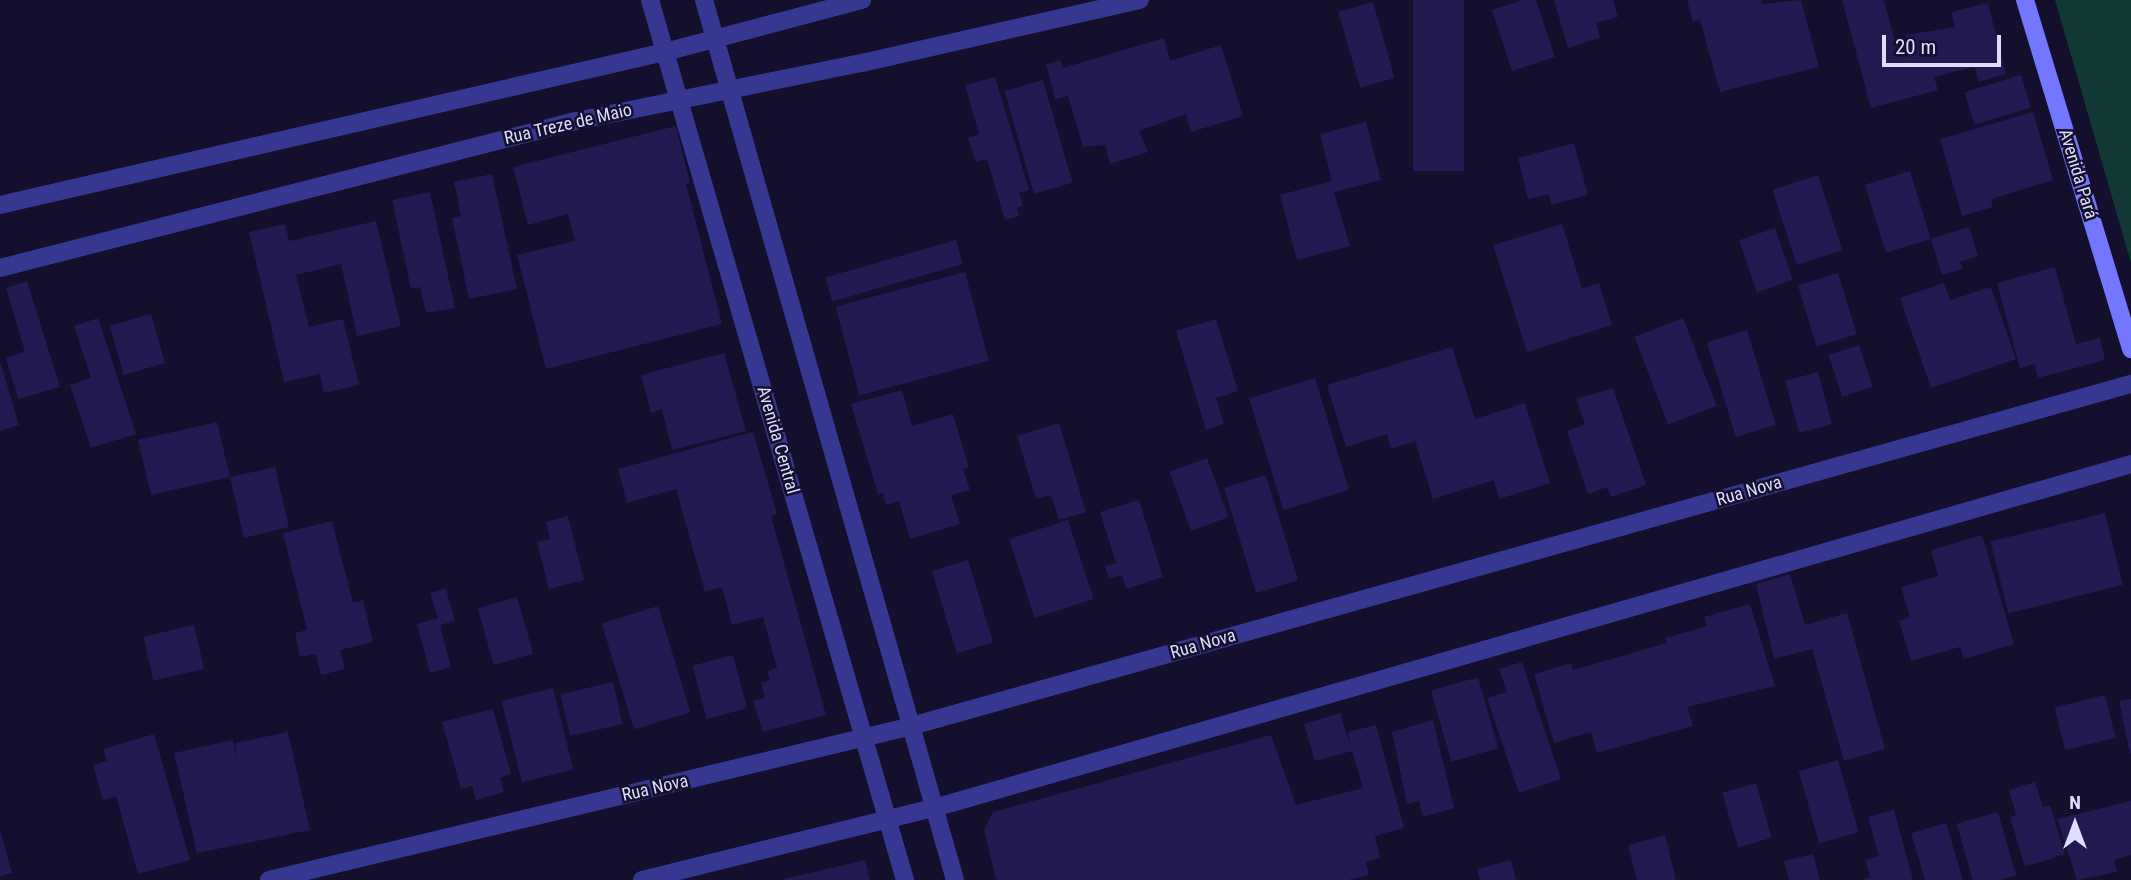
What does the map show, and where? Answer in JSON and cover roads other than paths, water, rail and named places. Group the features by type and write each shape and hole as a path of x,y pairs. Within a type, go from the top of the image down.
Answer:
{"street":[{"name":"Avenida Central","path":"650,0 905,880"},
{"path":"704,0 908,727 955,880"},
{"path":"0,205 665,52 862,0"},
{"name":"Rua Treze de Maio","path":"0,268 679,99 862,63 1140,0"},
{"name":"Avenida Pará","path":"2025,0 2131,349"},
{"name":"Rua Nova","path":"269,880 908,727 2131,384"},
{"path":"642,880 934,808 2131,464"}]}
